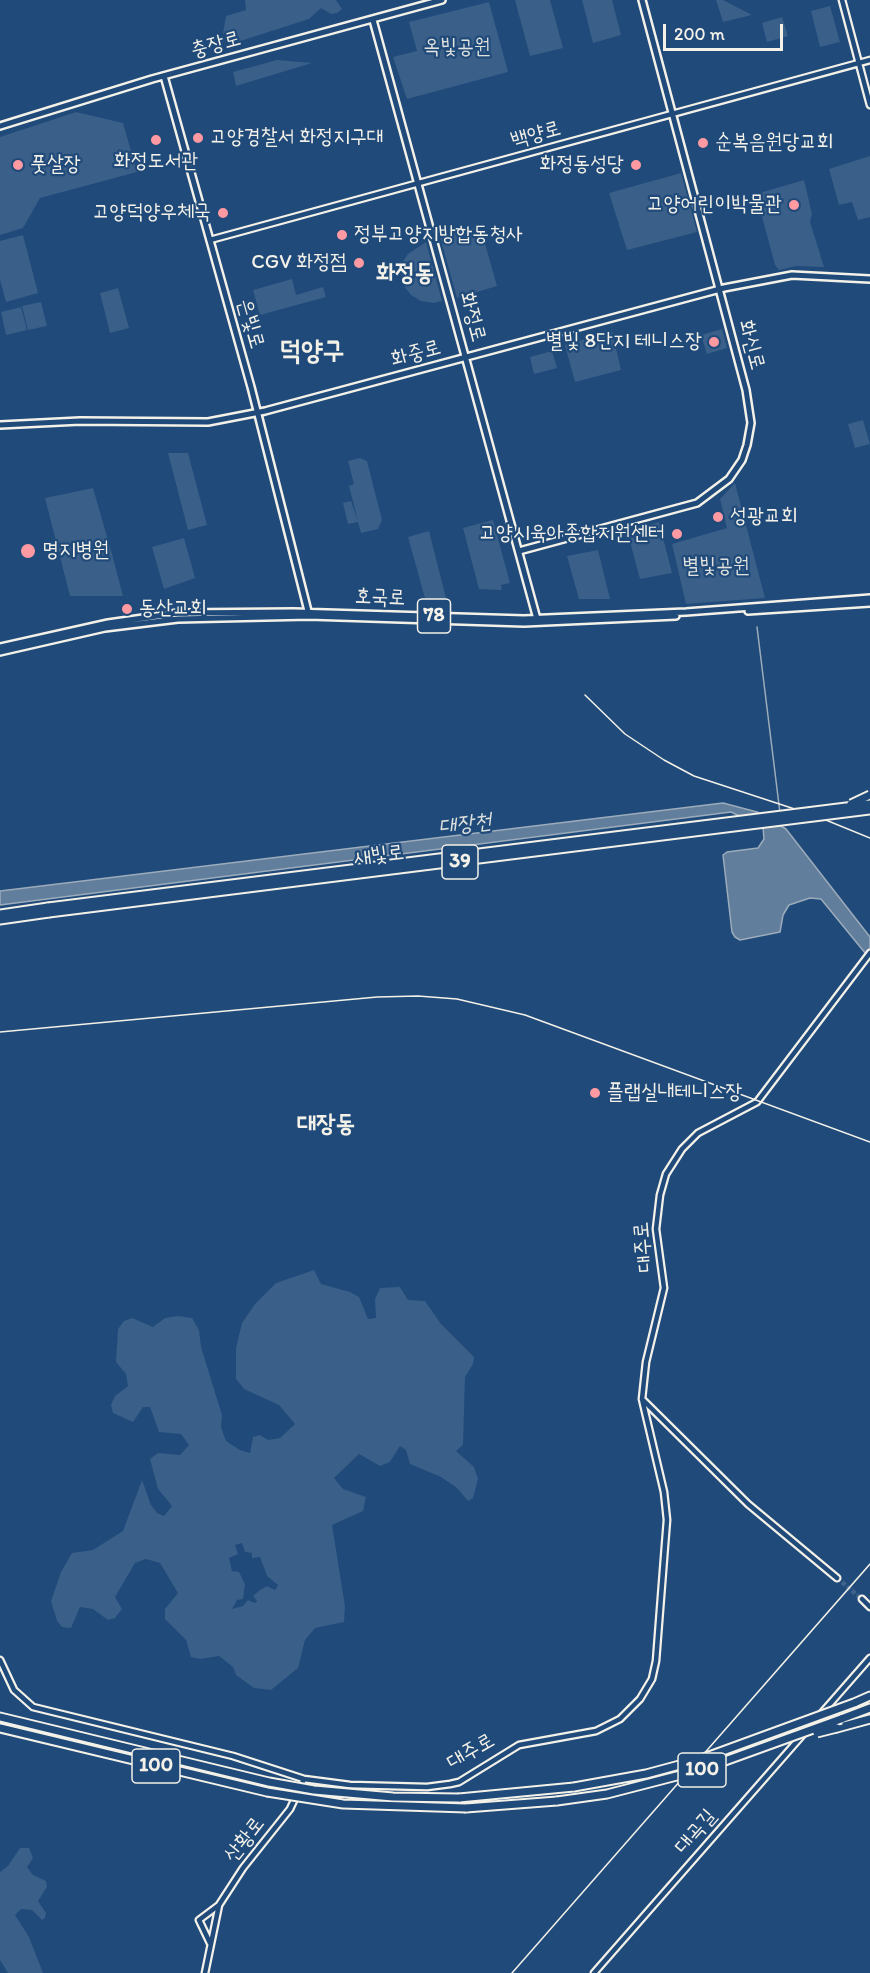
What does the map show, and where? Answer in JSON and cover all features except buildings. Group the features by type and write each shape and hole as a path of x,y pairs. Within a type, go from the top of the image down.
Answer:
{"highway":[{"path":"840,807 870,795"},
{"name":"새빛로","path":"4,917 870,804"},
{"name":"새빛로","path":"49,910 846,814 870,813"},
{"name":"100","path":"0,1717 269,1782 314,1790 459,1798 574,1787 646,1774 698,1760 870,1696"},
{"name":"100","path":"0,1728 267,1792 343,1804 466,1808 557,1801 648,1785 754,1753 870,1708"},
{"path":"794,1738 870,1719"}],"main road":[{"name":"충장로","path":"0,126 164,76 442,0"},
{"name":"화신로","path":"519,551 686,507 707,497 734,473 747,445 752,423 642,0"},
{"name":"화정로","path":"373,20 538,620"},
{"name":"은빛로","path":"164,76 257,413 309,614"},
{"name":"화중로","path":"0,425 80,421 203,422 257,413 719,289 792,275 870,279"},
{"name":"호국로","path":"538,620 686,612 870,598"},
{"name":"호국로","path":"0,647 108,623 178,613 538,620 870,603"},
{"name":"호국로","path":"0,652 144,622 309,614"}],"street":[{"path":"842,0 870,105"},
{"name":"백양로","path":"210,240 870,60"},
{"name":"대주로","path":"0,1660 14,1690 33,1707 273,1766 304,1779 350,1785 427,1787 459,1782 519,1744 596,1731 620,1719 632,1709 652,1679 656,1661 667,1520 664,1492 642,1399 645,1366 664,1288 656,1230 660,1195 666,1174 682,1149 698,1133 757,1102 870,953"},
{"path":"642,1399 748,1504 837,1578"},
{"path":"862,1599 870,1607"},
{"name":"대곡길","path":"594,1973 870,1658"},
{"name":"산황로","path":"205,1973 219,1905 243,1868 290,1809 304,1779"},
{"path":"210,1943 199,1920 219,1905"}],"green space":[{"path":"245,0 336,0 342,9 331,14 321,8 309,19 234,43 223,33 226,16 246,10"},
{"path":"515,0 550,0 563,48 530,56"},
{"path":"582,0 612,0 621,35 593,43"},
{"path":"716,0 723,0 752,15 723,22"},
{"name":"옥빛공원","path":"489,2 508,72 407,99 393,57 417,51 409,22"},
{"path":"830,6 840,42 820,47 811,11"},
{"path":"782,17 788,36 767,42 762,23"},
{"path":"277,60 312,63 236,86 233,72"},
{"path":"76,112 123,123 137,172 40,198 23,228 0,235 0,137"},
{"path":"870,156 870,217 858,220 852,202 839,205 829,169"},
{"path":"681,173 697,232 627,250 609,193"},
{"path":"804,180 812,214 810,222 824,267 796,266 779,270 775,265 756,194"},
{"path":"480,226 497,286 457,298 440,237"},
{"path":"23,235 38,293 6,302 0,280 0,241"},
{"path":"426,242 442,301 434,303 421,301 411,295 404,286 400,272 408,254"},
{"path":"292,279 296,295 323,287 326,297 260,315 253,290"},
{"path":"118,288 129,328 110,333 100,293"},
{"path":"41,302 47,326 28,330 22,306"},
{"path":"21,307 27,330 6,335 1,312"},
{"name":"별빛 8단지 테니스장","path":"722,329 727,348 707,354 701,335"},
{"path":"612,331 621,370 575,382 565,345"},
{"path":"552,351 557,368 534,374 530,357"},
{"path":"863,420 870,444 855,448 848,424"},
{"path":"168,453 188,453 207,525 188,530"},
{"path":"360,458 367,461 382,520 378,529 361,533 358,522 348,524 343,503 351,501 358,521 349,486 354,484 348,461"},
{"name":"별빛공원","path":"735,483 765,598 686,604 672,544 727,528 720,499"},
{"path":"93,488 123,596 70,596 45,498"},
{"path":"493,520 510,583 501,585 502,590 479,589 463,528"},
{"path":"659,522 672,573 640,579 629,538 639,535 638,528"},
{"path":"429,531 449,610 428,609 408,537"},
{"path":"184,538 195,578 164,589 152,547"},
{"path":"598,550 610,599 579,599 567,556"},
{"path":"314,1270 321,1284 350,1292 359,1297 368,1319 376,1318 375,1299 380,1288 400,1287 408,1300 425,1301 441,1324 474,1357 473,1364 465,1377 463,1445 456,1451 474,1467 478,1479 473,1498 468,1501 457,1488 441,1477 410,1464 406,1450 400,1446 390,1462 380,1466 359,1454 334,1478 343,1489 366,1497 363,1511 332,1525 345,1606 344,1622 315,1628 305,1640 298,1668 271,1690 254,1688 236,1675 233,1667 219,1656 200,1659 191,1657 186,1640 165,1619 165,1609 178,1593 160,1563 146,1559 135,1563 115,1597 122,1609 115,1618 108,1620 93,1609 80,1607 71,1628 62,1627 57,1621 51,1601 61,1572 72,1553 93,1550 123,1531 142,1480 151,1505 157,1513 164,1516 172,1506 158,1489 150,1459 158,1453 180,1455 189,1445 181,1434 159,1432 150,1407 143,1407 133,1422 113,1413 111,1405 115,1396 128,1386 126,1374 116,1362 118,1329 124,1321 132,1318 153,1327 165,1318 178,1316 192,1318 199,1330 201,1347 222,1415 221,1427 226,1441 250,1453 253,1437 260,1435 268,1440 280,1438 295,1424 279,1405 244,1389 236,1379 236,1348 242,1323 255,1304 276,1283","holes":["242,1543 245,1552 252,1553 252,1558 260,1557 267,1576 278,1585 275,1590 267,1586 260,1590 253,1596 257,1601 255,1603 248,1600 243,1606 232,1609 237,1600 243,1599 245,1584 239,1572 232,1571 229,1558 238,1554 235,1545"]},
{"path":"20,1848 29,1848 33,1858 27,1867 33,1875 46,1881 47,1887 38,1901 46,1913 45,1918 42,1920 32,1910 21,1909 15,1915 29,1937 43,1973 8,1973 0,1960 0,1872 8,1866"}],"shaded area":[{"path":"723,803 757,812 786,829 870,937 870,959 821,899 810,898 789,905 783,915 780,932 740,940 735,937 732,932 723,855 727,852 758,848 764,839 763,827 731,812 0,905 0,891"}],"waterway":[{"path":"757,627 780,813"}],"tunnel":[{"path":"837,1578 862,1599"}],"railway":[{"path":"585,695 625,734 664,760 694,776 816,816 870,838"},
{"path":"0,1032 377,997 418,996 457,999 525,1015 870,1142"},
{"path":"512,1973 870,1564"}],"place":[{"name":"고양경찰서 화정지구대","path":"198,138"},
{"name":"화정도서관","path":"156,140"},
{"name":"순복음원당교회","path":"703,143"},
{"name":"풋살장","path":"18,165"},
{"name":"화정동성당","path":"636,165"},
{"name":"고양어린이박물관","path":"794,205"},
{"name":"고양덕양우체국","path":"223,213"},
{"name":"정부고양지방합동청사","path":"342,235"},
{"name":"CGV 화정점","path":"359,263"},
{"name":"별빛 8단지 테니스장","path":"714,342"},
{"name":"성광교회","path":"718,517"},
{"name":"고양시육아종합지원센터","path":"677,534"},
{"name":"명지병원","path":"28,551"},
{"name":"동산교회","path":"127,609"},
{"name":"플랩실내테니스장","path":"595,1093"}],"district":[{"name":"화정동","path":"405,274"},
{"name":"덕양구","path":"312,352"},
{"name":"대장동","path":"326,1125"}],"water label":[{"name":"대장천","path":"465,825"}]}
